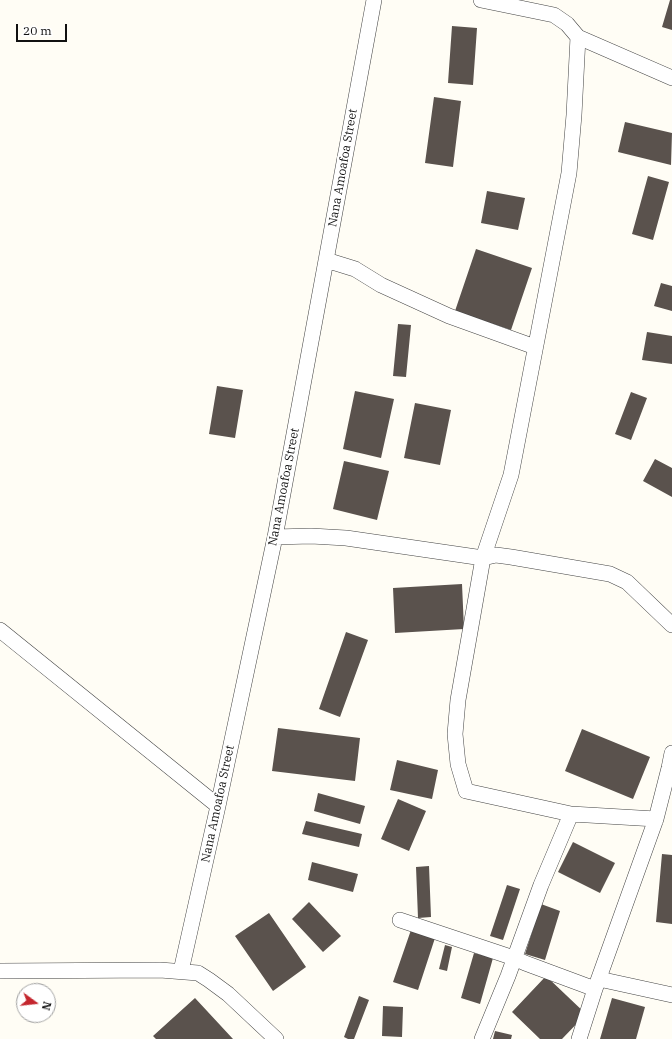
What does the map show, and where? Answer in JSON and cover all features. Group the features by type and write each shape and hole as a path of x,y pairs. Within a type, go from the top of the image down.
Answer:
{"street":[{"name":"Nana Amoafoa Street","path":"181,971 276,537 374,0"},
{"path":"481,0 554,15 567,24 578,37 672,78"},
{"path":"578,37 574,115 568,173 511,475 483,558 458,700 455,734 458,764 466,791 570,814 656,819"},
{"path":"326,260 355,269 381,285 449,316 535,347"},
{"path":"276,537 311,536 346,538 483,558 496,555 610,574 627,582 672,625"},
{"path":"0,630 218,806"},
{"path":"579,1039 656,819 672,753"},
{"path":"482,1039 514,958 540,885 570,814"},
{"path":"400,920 525,963 597,984 672,995"},
{"path":"0,971 160,970 198,973 228,994 276,1039"}],"building":[{"path":"670,0 672,0 672,30 662,27"},
{"path":"452,26 477,28 473,85 448,83"},
{"path":"434,97 461,101 453,167 425,163"},
{"path":"625,122 672,133 671,165 618,152"},
{"path":"648,176 669,182 653,240 632,234"},
{"path":"487,191 525,198 518,230 481,223"},
{"path":"476,249 532,268 511,330 455,311"},
{"path":"661,283 672,286 672,311 654,306"},
{"path":"398,324 411,325 406,377 393,376"},
{"path":"647,332 672,336 672,364 642,360"},
{"path":"217,386 243,390 235,438 209,434"},
{"path":"355,391 394,399 381,458 343,449"},
{"path":"631,392 647,398 631,440 615,434"},
{"path":"415,403 451,410 440,465 404,458"},
{"path":"655,459 672,468 672,497 643,481"},
{"path":"344,461 389,471 377,520 333,509"},
{"path":"462,584 464,629 395,633 393,588"},
{"path":"346,632 368,640 340,717 319,709"},
{"path":"278,728 360,738 355,781 272,771"},
{"path":"582,729 650,757 633,799 565,771"},
{"path":"397,760 438,770 432,799 390,790"},
{"path":"318,793 365,806 360,824 314,811"},
{"path":"398,799 426,811 409,851 381,839"},
{"path":"306,821 362,834 359,847 302,834"},
{"path":"573,842 615,863 600,893 558,872"},
{"path":"662,854 672,855 672,924 656,922"},
{"path":"312,862 358,874 353,892 308,880"},
{"path":"429,866 431,917 418,918 416,867"},
{"path":"507,885 520,889 503,940 490,936"},
{"path":"309,902 341,936 323,952 292,919"},
{"path":"541,904 560,911 545,960 525,954"},
{"path":"269,913 306,967 273,991 235,936"},
{"path":"411,930 435,938 418,990 393,982"},
{"path":"445,945 452,947 447,971 439,969"},
{"path":"474,953 493,958 480,1004 461,998"},
{"path":"546,976 586,1014 562,1039 540,1039 512,1012"},
{"path":"359,996 369,1000 354,1039 348,1039 344,1037"},
{"path":"195,998 233,1039 156,1039 153,1036"},
{"path":"612,998 645,1007 636,1039 600,1039"},
{"path":"383,1006 403,1007 402,1037 382,1036"},
{"path":"495,1031 512,1035 511,1039 493,1039"}]}
